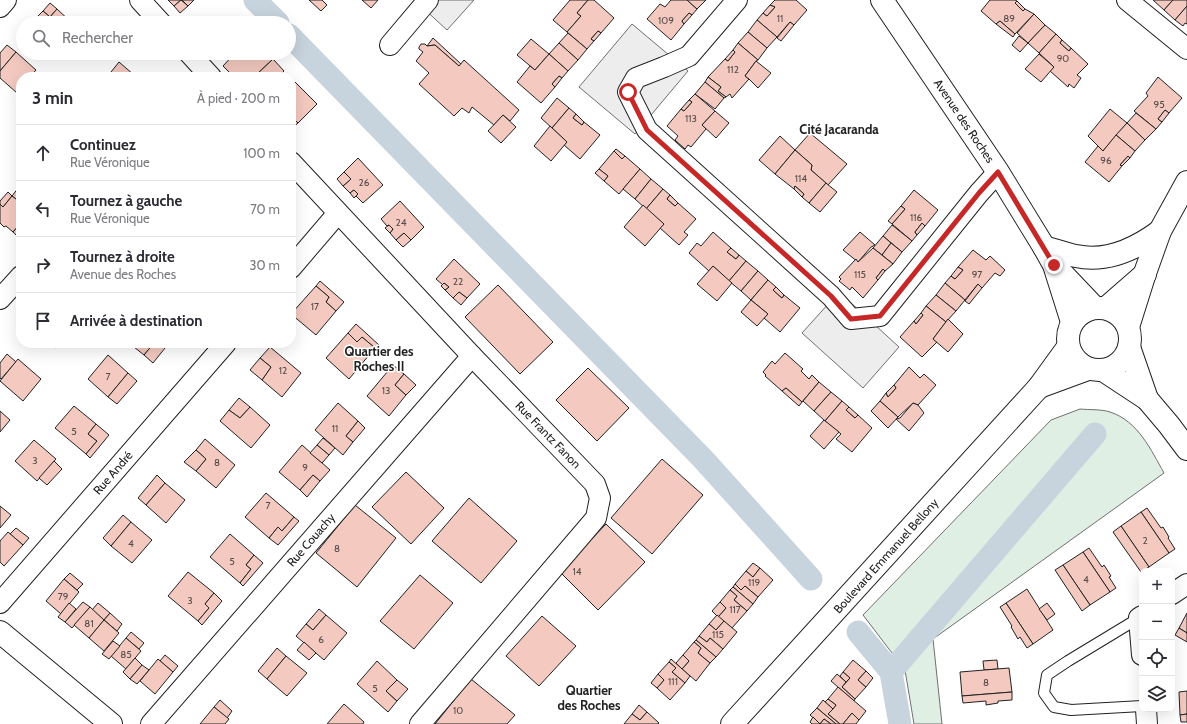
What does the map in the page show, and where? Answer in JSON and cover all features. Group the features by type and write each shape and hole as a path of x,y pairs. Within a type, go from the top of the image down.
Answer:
{"street":[{"path":"0,7 6,0"},
{"path":"140,0 155,16"},
{"path":"390,45 428,0"},
{"path":"737,0 689,56 636,78 628,92 647,130 831,296 851,319 880,316 979,193 998,172"},
{"name":"Avenue des Roches","path":"882,0 998,172 1044,247 1054,265 1072,322"},
{"path":"1127,0 1187,49"},
{"path":"195,60 205,72"},
{"name":"Rue Frantz Fanon","path":"296,167 472,356 595,484 600,498 596,518 420,724"},
{"path":"1096,370 1112,368 1126,355 1128,337 1145,274 1160,231 1187,182"},
{"path":"296,262 338,213"},
{"path":"1044,247 1078,257 1107,256 1130,250 1146,242 1160,231"},
{"name":"Avenue des Roches","path":"1054,265 1100,308"},
{"path":"1145,274 1100,308 1082,312 1072,322 1068,334 1068,347 1075,360 1081,366 1096,370 1147,399 1165,419 1187,449"},
{"path":"0,299 16,281"},
{"path":"1100,308 1115,312 1123,319 1147,399"},
{"name":"Boulevard Emmanuel Bellony","path":"732,724 1039,387 1068,347"},
{"name":"Rue André","path":"0,603 222,348"},
{"name":"Rue Couachy","path":"151,724 472,356"},
{"name":"Boulevard Emmanuel Bellony","path":"1039,387 1096,370"},
{"path":"1175,592 1187,584"},
{"path":"0,632 111,724"},
{"path":"1146,712 1147,724"}],"lane":[{"path":"1139,618 1047,675 1044,693 1054,707 1071,710 1139,706"}],"green space":[{"path":"1080,409 1110,412 1120,416 1128,422 1143,437 1164,473 933,639 942,724 914,724 905,670 863,615 1051,420"}],"shaded area":[{"path":"428,0 474,0 447,30 422,7"},
{"path":"632,24 688,71 635,134 579,87"},
{"path":"839,292 899,347 863,388 802,333"}],"building":[{"path":"168,0 181,0 174,6"},
{"path":"181,0 188,6 180,13 174,6"},
{"path":"182,0 194,0 188,6"},
{"path":"309,0 322,0 327,5 321,11"},
{"path":"362,0 378,0 371,8"},
{"path":"570,0 588,0 577,13 581,16 567,32 553,20"},
{"path":"588,0 594,0 614,18 601,33 598,31 591,39 594,41 587,49 567,32 581,16 577,13"},
{"path":"671,0 687,0 697,9 692,15 689,13 682,21 684,24 671,40 647,19 660,4 665,7"},
{"path":"687,0 706,0 697,9"},
{"path":"775,0 796,0 807,10 794,25 790,22 777,37 757,20 763,13 767,16 775,7 770,5"},
{"path":"990,0 1015,0 1017,1 1015,3 1023,11 1025,9 1034,14 1015,34 1000,21 996,24 981,11"},
{"path":"1153,0 1173,0 1164,10"},
{"path":"1173,0 1187,0 1187,6 1175,20 1164,10"},
{"path":"1017,1 1025,9 1023,11 1015,3"},
{"path":"50,3 57,9 51,16 43,11"},
{"path":"770,5 775,7 767,16 763,13"},
{"path":"1187,6 1187,24 1185,23 1183,26 1175,20"},
{"path":"57,9 64,16 51,16"},
{"path":"43,11 49,16 38,16"},
{"path":"689,13 692,15 684,24 682,21"},
{"path":"1034,14 1045,25 1028,43 1017,33"},
{"path":"757,20 777,37 767,48 748,32"},
{"path":"1000,21 1015,34 1013,37 996,24"},
{"path":"790,22 794,25 781,41 777,38"},
{"path":"1045,25 1056,34 1039,53 1028,43"},
{"path":"598,31 601,33 594,41 591,39"},
{"path":"748,32 767,48 758,60 738,43"},
{"path":"568,33 587,49 578,60 559,43"},
{"path":"1056,34 1062,40 1060,43 1069,51 1071,48 1088,64 1077,75 1081,78 1074,88 1069,84 1068,87 1050,71 1054,67 1039,53"},
{"path":"1019,36 1028,43 1020,52 1012,45"},
{"path":"433,38 461,64 459,66 435,45 427,46"},
{"path":"531,39 549,54 535,70 517,55"},
{"path":"1062,40 1071,48 1069,51 1060,43"},
{"path":"559,43 578,60 568,71 549,54"},
{"path":"738,43 758,60 745,76 749,79 732,98 730,94 726,97 718,91 721,87 708,77 725,59 728,61 735,52 733,50"},
{"path":"421,44 425,44 427,46 435,45 459,66 464,60 519,110 510,121 503,115 494,125 472,107 469,113 462,108 454,116 419,84 429,73 416,61 423,52 419,49"},
{"path":"7,45 16,52 0,71 0,53"},
{"path":"733,50 735,52 728,61 725,59"},
{"path":"16,52 16,60 25,60 36,70 34,72 16,72 16,92 0,78 0,71"},
{"path":"549,54 568,71 562,78 559,76 552,84 555,87 541,103 517,82 530,66 535,70"},
{"path":"1039,54 1054,67 1041,82 1025,69"},
{"path":"229,60 272,60 259,72 229,72 223,66"},
{"path":"272,60 274,60 284,71 283,72 259,72"},
{"path":"756,61 771,73 758,88 745,76"},
{"path":"119,62 131,72 111,72"},
{"path":"559,76 562,78 555,87 552,84"},
{"path":"708,77 721,87 718,91 726,97 724,98 705,82"},
{"path":"1158,77 1182,98 1169,113 1165,110 1158,119 1162,122 1156,129 1134,111 1148,96 1146,93"},
{"path":"705,82 724,98 715,109 695,94"},
{"path":"296,83 317,104 298,123 296,121"},
{"path":"695,94 715,111 702,125 706,129 691,147 688,145 685,149 675,140 678,136 667,126 681,109 684,111 692,102 689,100"},
{"path":"557,98 569,108 552,128 541,118"},
{"path":"689,100 692,102 684,111 681,109"},
{"path":"569,108 576,114 573,118 582,125 584,122 600,135 580,159 564,145 567,142 552,128"},
{"path":"1110,109 1127,123 1103,151 1088,136"},
{"path":"1165,110 1169,113 1162,122 1158,119"},
{"path":"715,111 729,123 716,138 702,125"},
{"path":"1136,113 1156,129 1145,140 1127,123"},
{"path":"576,114 584,122 582,125 573,118"},
{"path":"503,115 516,127 501,143 488,131"},
{"path":"1127,123 1145,140 1135,151 1116,135"},
{"path":"550,126 567,142 551,161 534,146"},
{"path":"810,133 847,164 828,185 811,170 812,165 795,150"},
{"path":"1116,135 1135,151 1130,158 1128,156 1120,165 1122,166 1109,182 1085,162 1098,146 1103,151"},
{"path":"780,136 795,150 775,174 759,160"},
{"path":"616,149 625,156 622,159 614,151"},
{"path":"795,150 812,165 811,170 826,183 809,203 802,197 804,194 795,186 794,189 775,174"},
{"path":"614,151 622,159 625,156 640,169 619,194 604,181 608,176 599,169"},
{"path":"1128,156 1130,158 1122,166 1120,165"},
{"path":"358,158 383,185 363,203 356,196 358,194 354,190 350,193 343,186 351,179 344,172"},
{"path":"599,169 608,176 604,181 595,173"},
{"path":"640,169 651,179 635,199 623,189"},
{"path":"344,172 351,179 343,186 337,179"},
{"path":"651,179 663,189 646,209 635,199"},
{"path":"826,183 837,192 820,212 809,203"},
{"path":"795,186 804,194 802,197 794,189"},
{"path":"663,189 670,195 667,199 675,206 678,203 696,219 684,232 688,235 679,245 660,228 664,224 646,209"},
{"path":"354,190 358,194 354,198 350,193"},
{"path":"914,190 938,210 925,226 922,223 915,232 917,235 912,241 892,224 905,209 901,206"},
{"path":"16,191 16,199 12,196"},
{"path":"8,192 12,196 3,207 0,204 0,201"},
{"path":"670,195 678,203 675,206 667,199"},
{"path":"12,196 16,199 16,229 13,232 0,223 0,204 3,207"},
{"path":"400,201 424,227 411,240 404,233 396,240 390,233 393,229 389,225 387,226 381,219"},
{"path":"643,205 664,224 645,246 624,227"},
{"path":"901,206 905,209 892,224 888,221"},
{"path":"922,223 925,226 917,235 915,232"},
{"path":"389,225 393,229 390,233 385,228"},
{"path":"892,225 912,241 902,252 883,236"},
{"path":"713,232 731,248 727,252 736,259 739,255 746,261 729,281 713,266 709,271 689,253 697,243 701,246"},
{"path":"860,232 875,245 871,247 858,262 843,250"},
{"path":"404,233 411,240 403,247 396,240"},
{"path":"883,236 891,243 882,255 873,248"},
{"path":"891,243 902,252 893,264 882,255"},
{"path":"731,248 739,255 736,259 727,252"},
{"path":"873,248 893,264 885,271 883,269 876,278 878,280 863,298 852,287 850,290 839,281 841,279 839,277 856,259 858,262"},
{"path":"973,250 986,260 990,256 1005,270 1000,276 995,273 982,288 978,284 965,300 945,283 951,276 955,279 963,270 958,267"},
{"path":"454,259 480,284 467,298 459,292 453,298 445,290 449,287 444,283 443,285 436,279"},
{"path":"746,261 758,271 741,291 729,281"},
{"path":"713,266 732,283 717,301 697,284"},
{"path":"958,267 963,270 955,279 951,276"},
{"path":"883,269 885,271 878,280 876,278"},
{"path":"758,271 768,280 751,300 741,291"},
{"path":"768,280 776,287 773,290 782,298 784,295 800,308 780,332 764,318 768,314 751,300"},
{"path":"320,281 344,302 336,311 326,302 329,297 316,286"},
{"path":"444,283 449,287 445,290 441,286"},
{"path":"945,283 965,300 956,311 936,295"},
{"path":"978,284 982,288 969,304 965,301"},
{"path":"498,285 553,342 520,374 465,317"},
{"path":"316,286 329,297 326,302 336,311 316,335 296,318 296,308"},
{"path":"776,287 784,295 782,298 773,290"},
{"path":"459,292 467,298 461,305 453,298"},
{"path":"936,295 956,311 946,322 926,306"},
{"path":"751,300 768,314 757,326 741,312"},
{"path":"926,306 946,322 933,339 937,342 922,357 900,337 914,321 916,324 923,315 921,313"},
{"path":"921,313 923,315 916,324 914,321"},
{"path":"948,319 963,334 948,352 933,339"},
{"path":"356,324 379,345 375,348 362,337 357,342 348,333"},
{"path":"348,333 357,342 362,337 375,348 349,379 326,358"},
{"path":"135,348 150,348 144,355"},
{"path":"150,348 165,348 153,363 144,355"},
{"path":"269,348 271,348 301,373 282,397 262,380 271,367 260,358"},
{"path":"785,353 803,369 801,371 809,379 812,375 819,382 802,402 786,388 782,391 765,376 766,375 763,372 772,361 775,364"},
{"path":"7,354 16,362 1,379 0,363"},
{"path":"108,355 128,373 108,397 88,379"},
{"path":"260,358 271,367 262,380 250,370"},
{"path":"18,359 41,379 23,401 0,381"},
{"path":"393,365 404,374 395,385 406,395 389,416 367,396"},
{"path":"909,367 920,378 924,374 936,385 918,405 913,403 898,417 880,401 886,393 888,397 896,388 894,385"},
{"path":"588,368 629,408 597,441 556,400"},
{"path":"128,373 137,381 117,404 108,397"},
{"path":"404,374 416,385 406,395 395,385"},
{"path":"819,382 831,392 814,411 803,401"},
{"path":"894,385 896,388 888,397 886,393"},
{"path":"786,388 802,402 799,406 782,391"},
{"path":"831,392 842,401 825,421 814,411"},
{"path":"239,398 250,407 240,418 229,410"},
{"path":"842,401 849,407 846,410 855,418 858,415 872,428 852,452 836,439 841,434 825,421"},
{"path":"880,401 898,417 888,428 871,411"},
{"path":"338,403 358,421 346,436 353,442 343,455 315,430"},
{"path":"913,403 918,405 924,413 909,431 896,419 900,418"},
{"path":"74,406 96,424 88,434 97,441 86,454 55,428"},
{"path":"250,407 270,425 251,448 220,421 229,410 240,418"},
{"path":"849,407 858,415 855,418 846,410"},
{"path":"0,411 10,420 0,432"},
{"path":"824,420 839,432 824,449 810,436"},
{"path":"358,421 365,428 353,442 346,436"},
{"path":"96,424 109,435 90,458 86,454 97,441 88,434"},
{"path":"323,438 335,448 329,455 317,445"},
{"path":"205,439 235,465 216,488 196,471 206,459 196,450"},
{"path":"34,440 56,459 37,481 15,461"},
{"path":"302,445 330,470 320,481 313,475 300,490 279,472"},
{"path":"317,445 329,455 322,463 310,453"},
{"path":"196,450 206,459 196,471 184,462"},
{"path":"662,459 703,495 652,554 611,518"},
{"path":"54,461 62,469 47,485 39,478"},
{"path":"406,472 444,508 411,544 372,507"},
{"path":"157,475 165,483 146,505 138,498"},
{"path":"313,475 320,481 307,497 300,490"},
{"path":"165,483 185,500 166,523 146,505"},
{"path":"266,493 294,517 282,531 278,527 269,538 245,517"},
{"path":"469,498 517,541 481,583 432,541"},
{"path":"355,505 396,538 357,587 316,553"},
{"path":"0,506 11,515 0,528"},
{"path":"1147,508 1161,528 1163,527 1175,549 1169,553 1141,512"},
{"path":"1141,512 1169,553 1149,567 1121,526"},
{"path":"123,515 131,522 111,546 103,538"},
{"path":"294,517 299,521 278,545 269,538 278,527 282,531"},
{"path":"131,522 152,540 132,563 111,546"},
{"path":"606,524 645,562 598,610 560,572"},
{"path":"1121,526 1149,567 1139,569 1113,532"},
{"path":"16,528 29,538 23,545 10,534"},
{"path":"8,532 23,545 4,566 0,562 0,541"},
{"path":"230,534 254,555 246,565 251,569 240,583 210,557"},
{"path":"1089,548 1102,567 1104,565 1111,576 1109,577 1116,588 1110,592 1083,552"},
{"path":"1083,552 1110,592 1090,605 1063,565"},
{"path":"254,555 263,563 243,586 240,583 251,569 246,565"},
{"path":"753,563 760,568 753,577 746,571"},
{"path":"1063,565 1090,605 1082,611 1055,570"},
{"path":"760,568 773,580 758,597 745,586 741,590 735,584 746,571 753,577"},
{"path":"188,572 214,593 205,604 209,608 198,621 168,596"},
{"path":"70,573 83,584 77,590 64,579"},
{"path":"420,575 453,603 414,649 380,621"},
{"path":"64,579 79,592 61,614 46,601"},
{"path":"735,584 741,590 745,586 758,597 753,604 733,587"},
{"path":"733,587 753,604 747,611 734,600 737,596 730,590"},
{"path":"1027,589 1053,630 1033,644 1006,603"},
{"path":"730,590 737,596 734,600 747,611 732,628 718,617 726,608 720,602"},
{"path":"214,593 222,601 202,625 198,621 209,608 205,604"},
{"path":"83,602 90,607 72,628 65,622"},
{"path":"720,602 726,608 718,617 712,611"},
{"path":"69,603 76,609 65,622 58,617"},
{"path":"98,603 110,613 104,620 92,610"},
{"path":"1006,603 1033,644 1027,648 1020,637 1018,639 1000,607"},
{"path":"1047,603 1055,614 1047,620 1039,609"},
{"path":"90,607 104,620 89,638 74,625"},
{"path":"319,609 326,615 313,630 306,624"},
{"path":"110,613 122,624 117,631 104,620"},
{"path":"1187,613 1187,633 1179,628"},
{"path":"326,615 347,633 324,660 296,636 306,624 313,630"},
{"path":"717,615 724,621 716,630 709,624"},
{"path":"542,616 576,646 539,686 506,656"},
{"path":"104,620 119,633 104,651 89,638"},
{"path":"724,621 737,632 723,649 710,638 707,642 699,636 709,624 716,630"},
{"path":"1179,628 1187,633 1187,642 1175,635"},
{"path":"131,632 144,643 139,649 126,638"},
{"path":"699,636 707,642 710,638 723,649 716,657 696,640"},
{"path":"126,638 141,651 126,669 111,656"},
{"path":"696,640 716,657 710,663 698,653 701,648 694,642"},
{"path":"113,641 120,646 109,659 102,654"},
{"path":"304,642 316,653 309,660 297,650"},
{"path":"694,642 701,648 698,653 710,663 696,681 682,669 689,661 683,655"},
{"path":"277,648 286,656 267,679 258,671"},
{"path":"165,655 178,666 173,672 160,661"},
{"path":"683,655 689,661 682,669 676,663"},
{"path":"286,656 307,673 287,696 267,679"},
{"path":"135,658 142,665 130,679 123,672"},
{"path":"158,659 173,672 155,694 140,681"},
{"path":"671,659 690,676 685,683 672,672 676,668 669,662"},
{"path":"853,660 866,671 858,680 866,687 855,699 842,687 850,678 843,672"},
{"path":"997,660 998,669 984,670 983,661"},
{"path":"377,661 397,680 386,691 397,701 388,712 357,684"},
{"path":"669,662 676,668 672,672 685,683 670,700 657,688 664,680 658,674"},
{"path":"142,665 149,670 137,684 130,679"},
{"path":"1009,668 1012,692 962,696 960,672"},
{"path":"866,671 873,678 866,687 858,680"},
{"path":"843,672 850,678 846,682 840,676"},
{"path":"658,674 664,680 657,688 651,683"},
{"path":"837,674 846,682 842,687 855,699 854,701 831,681"},
{"path":"471,679 515,715 507,724 435,724"},
{"path":"397,680 408,689 397,701 386,691"},
{"path":"838,687 866,711 859,720 852,713 843,724 840,724 828,714 836,705 828,699"},
{"path":"1187,691 1187,714 1180,715 1179,692"},
{"path":"1012,692 1012,700 998,701 998,703 986,705 986,701 963,703 962,696"},
{"path":"828,699 836,705 833,709 825,702"},
{"path":"220,700 232,711 227,718 214,707"},
{"path":"823,700 833,709 828,714 840,724 836,724 817,708"},
{"path":"344,704 364,722 363,724 327,724"},
{"path":"639,705 647,712 640,720 632,714"},
{"path":"214,707 229,719 225,724 200,724"},
{"path":"817,708 836,724 831,724 824,719 820,724 810,715"},
{"path":"647,712 659,723 658,724 624,724 632,714 640,720"},
{"path":"852,713 859,720 856,724 843,724"},
{"path":"1187,714 1187,722 1181,722 1180,715"},
{"path":"813,717 820,724 812,724 810,722"},
{"path":"824,719 831,724 820,724"}],"waterway":[{"path":"255,0 271,16"},
{"path":"296,42 703,459 811,579"},
{"path":"891,672 1095,434"},
{"path":"858,632 891,672 900,724"}],"district":[{"name":"Cité Jacaranda","path":"839,129"},
{"name":"Quartier des Roches II","path":"379,358"},
{"name":"Quartier des Roches","path":"589,698"}],"route":[{"path":"628,92 647,130 831,296 851,319 880,316 979,193 998,172 1054,265"}]}
